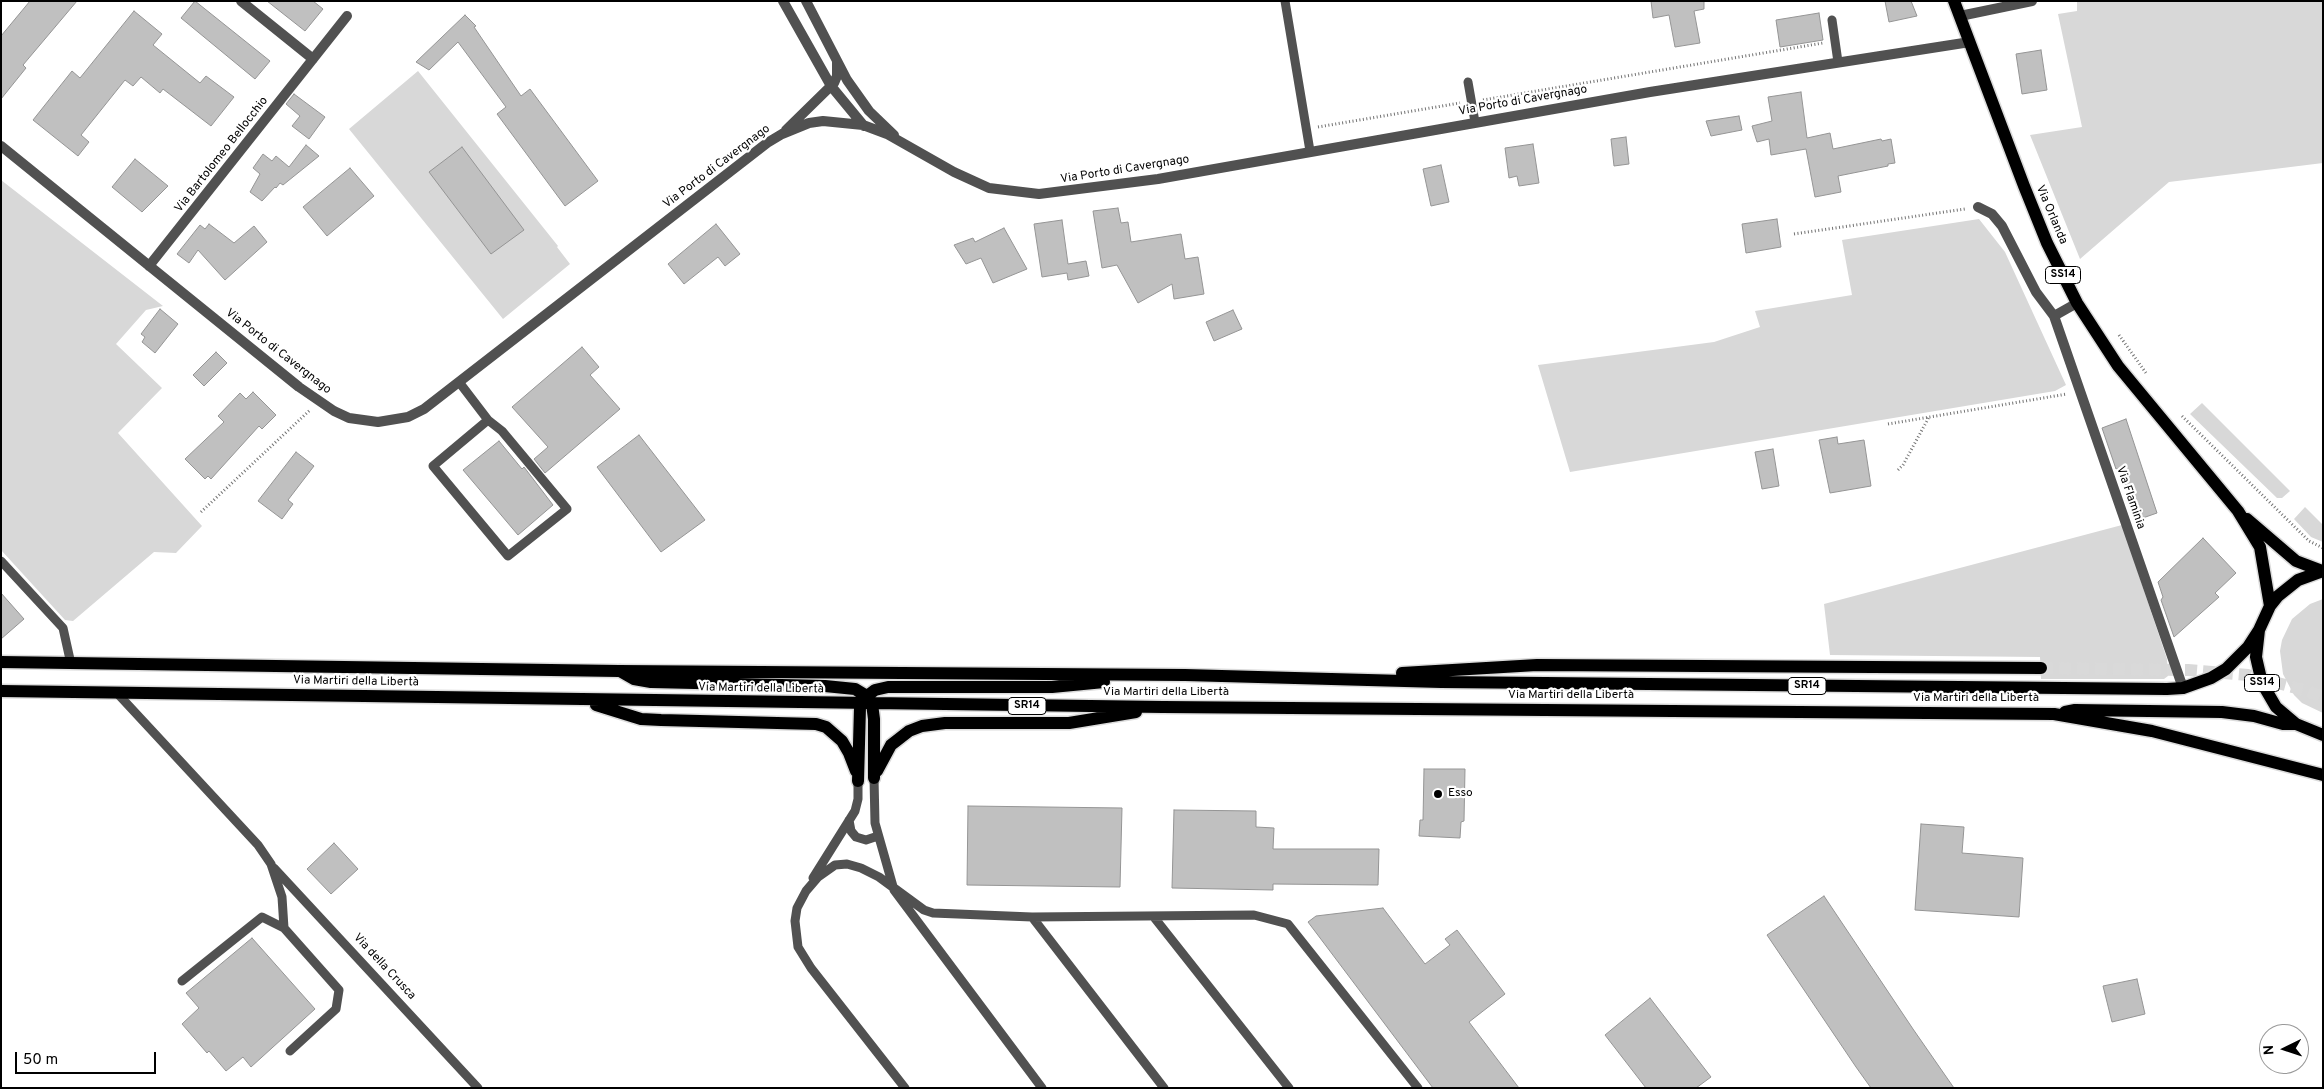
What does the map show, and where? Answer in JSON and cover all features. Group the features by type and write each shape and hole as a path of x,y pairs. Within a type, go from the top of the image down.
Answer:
{"main road":[{"name":"Via Orlanda","path":"1954,1 2047,243 2077,303 2118,366 2238,511 2260,547 2270,606"},
{"name":"Via Orlanda","path":"2238,511 2296,561 2322,571"},
{"name":"SS14","path":"2322,571 2293,584 2278,596 2270,606 2259,630 2256,657 2262,683 2276,707 2296,724 2322,734"},
{"name":"Via Martiri della Libertà","path":"1,662 619,671 1332,678 1511,683 2044,689 2183,688 2211,678 2226,669 2248,647 2259,630"},
{"name":"Via Martiri della Libertà","path":"1332,678 1537,665 2041,668"},
{"path":"619,671 642,681 841,686 855,689 867,701 874,719 874,778"},
{"path":"858,781 867,701 875,690 888,687 1052,687 1173,676"},
{"name":"Via Martiri della Libertà","path":"1,691 582,700 867,701 1163,707 2054,714 2152,731 2323,775"},
{"path":"582,700 641,719 816,724 826,727 842,741 854,765 858,781"},
{"path":"874,778 881,761 891,746 909,731 922,726 945,723 1069,724 1163,707"},
{"name":"SR14","path":"2054,714 2075,710 2222,712 2254,716 2283,724 2296,724"}],"street":[{"path":"241,1 313,59"},
{"path":"783,1 831,86 864,126"},
{"path":"806,1 847,80 869,111 904,144"},
{"path":"1960,16 2032,1"},
{"name":"Via Bartolomeo Bellocchio","path":"149,266 347,16"},
{"name":"Via Porto di Cavergnago","path":"1,146 319,402 349,418 378,422 408,417 424,409 767,143 782,134 809,123 823,122 864,126 888,134 954,172 989,188 1039,194 1158,179 1475,122 1970,42"},
{"path":"782,134 831,86 837,76 836,59"},
{"name":"Via Flaminia","path":"1978,207 1992,214 2002,226 2036,292 2054,316 2183,688"},
{"path":"2054,316 2077,303"}],"lane":[{"path":"1285,1 1310,151"},
{"path":"1832,20 1838,62"},
{"path":"1468,82 1475,122"},
{"path":"459,382 488,420 502,431 567,509 508,556 433,466 488,420"},
{"path":"1,561 63,628 71,664"},
{"path":"117,693 258,845 271,864 282,897 284,928"},
{"path":"874,778 874,814 878,836 894,890 1042,1088"},
{"path":"858,781 858,799 849,820 824,857 797,908 795,921 798,947 811,968 905,1088"},
{"path":"849,820 851,831 856,837 866,840 878,836"},
{"name":"Via della Crusca","path":"271,864 478,1088"},
{"path":"806,891 826,870 834,866 847,864 879,877 894,890 930,913 1032,917 1254,915 1288,924 1418,1088"},
{"path":"1153,916 1289,1088"},
{"path":"182,981 262,917 284,928 338,990 336,1010 290,1051"},
{"path":"1032,917 1164,1088"}],"path":[{"path":"1306,128 1836,41"},
{"path":"1794,234 1978,207"},
{"path":"2114,328 2147,374"},
{"path":"1888,424 2080,392"},
{"path":"201,512 319,402"},
{"path":"2178,412 2309,541 2323,548"},
{"path":"1898,470 1903,465 1930,417"}],"shaded area":[{"path":"2077,1 2323,1 2323,163 2169,182 2080,259 2030,135 2082,127 2058,14 2077,11"},
{"path":"418,71 558,246 570,264 503,319 349,129"},
{"path":"1,180 163,306 146,310 116,344 162,388 118,433 202,526 176,553 154,552 73,621 65,620 1,550"},
{"path":"1979,219 2005,252 2066,385 2055,391 1570,472 1538,365 1714,342 1760,327 1755,311 1852,295 1842,240"},
{"path":"2202,403 2290,491 2282,498 2277,498 2190,414"},
{"path":"2305,507 2323,525 2323,542 2311,537 2294,519"},
{"path":"2122,525 2167,659 2168,676 2164,679 2041,679 2040,657 1830,655 1824,604"},
{"path":"2323,599 2323,713 2302,703 2294,695 2283,674 2280,651 2282,640 2292,619 2310,604"}],"building":[{"path":"30,1 77,1 23,65 26,68 1,99 1,36"},
{"path":"195,1 270,61 255,79 181,18"},
{"path":"267,1 313,1 323,9 305,31"},
{"path":"1651,1 1704,1 1704,9 1694,11 1700,43 1675,47 1669,15 1653,18"},
{"path":"1885,1 1911,1 1917,16 1889,22"},
{"path":"134,11 162,34 153,45 200,83 206,76 234,97 211,126 163,89 160,93 141,77 133,86 125,80 81,135 89,142 78,156 33,120 72,71 80,78"},
{"path":"1819,13 1823,40 1780,47 1776,20"},
{"path":"465,15 476,26 474,27 521,96 530,89 598,181 565,206 497,114 506,107 458,42 429,70 416,62"},
{"path":"2041,50 2047,90 2022,94 2016,54"},
{"path":"1801,92 1807,138 1830,133 1833,149 1881,139 1882,141 1891,139 1895,163 1838,176 1841,192 1815,197 1806,149 1771,155 1769,139 1757,142 1752,126 1772,121 1768,97"},
{"path":"294,94 325,117 309,139 292,126 300,116 286,104"},
{"path":"1739,116 1742,130 1711,136 1706,121"},
{"path":"1626,137 1629,164 1614,166 1611,139"},
{"path":"1533,144 1539,183 1519,186 1517,176 1509,178 1505,148"},
{"path":"306,145 319,156 283,185 280,183 262,201 250,192 260,174 253,168 263,154 272,161 276,156 289,167"},
{"path":"462,147 524,230 491,254 429,172"},
{"path":"135,159 168,186 142,212 112,187"},
{"path":"1441,165 1449,202 1431,206 1423,169"},
{"path":"350,168 374,196 327,236 303,207"},
{"path":"1118,208 1121,223 1128,222 1131,242 1181,234 1185,259 1198,257 1204,294 1174,299 1172,284 1138,303 1117,265 1102,268 1093,211"},
{"path":"1777,219 1781,247 1746,253 1742,224"},
{"path":"1062,220 1068,264 1086,261 1089,276 1068,280 1067,273 1042,277 1034,224"},
{"path":"209,224 234,243 254,226 267,242 225,280 198,250 189,263 177,254 200,225 205,229"},
{"path":"716,224 740,254 725,266 718,257 684,284 668,264"},
{"path":"1004,228 1027,269 993,283 981,258 966,264 954,245 973,238 975,242"},
{"path":"160,309 178,324 155,353 142,342 145,337 141,334"},
{"path":"1233,310 1242,329 1214,341 1206,322"},
{"path":"582,347 599,367 590,375 620,409 545,473 534,459 548,447 512,407"},
{"path":"216,352 227,363 204,386 193,375"},
{"path":"253,392 276,415 262,429 259,426 211,479 208,476 205,479 185,459 224,422 218,416 240,393 246,399"},
{"path":"2126,419 2157,513 2137,520 2120,468 2116,469 2102,428"},
{"path":"639,435 705,520 661,552 597,467"},
{"path":"1837,437 1838,444 1864,440 1871,486 1830,493 1819,440"},
{"path":"499,441 522,469 524,467 553,505 518,535 463,470"},
{"path":"1773,449 1779,486 1762,489 1755,452"},
{"path":"296,452 314,466 288,500 293,504 282,519 258,501"},
{"path":"2203,538 2236,573 2215,593 2219,597 2174,637 2161,600 2163,597 2158,582"},
{"path":"1,593 24,619 1,639"},
{"path":"1424,769 1465,769 1464,821 1461,822 1460,838 1419,836 1420,820 1423,820"},
{"path":"968,806 1122,808 1120,887 967,885"},
{"path":"1174,810 1256,811 1256,827 1274,828 1273,849 1379,849 1378,885 1273,884 1273,890 1172,888"},
{"path":"1921,824 1964,827 1962,853 2023,858 2019,917 1915,910"},
{"path":"334,843 358,869 331,894 307,869"},
{"path":"1824,896 1954,1088 1871,1088 1856,1067 1767,935"},
{"path":"1383,908 1425,964 1450,945 1445,939 1457,930 1505,994 1469,1022 1519,1088 1433,1088 1308,922 1316,916"},
{"path":"252,938 315,1009 251,1067 243,1057 226,1071 209,1051 207,1053 182,1024 199,1008 186,993"},
{"path":"2137,979 2145,1014 2112,1022 2103,986"},
{"path":"1650,998 1711,1077 1696,1088 1646,1088 1605,1035"}],"tunnel":[{"path":"2041,668 2188,670 2248,675 2323,697"}],"place":[{"name":"Esso","path":"1438,794"}]}
